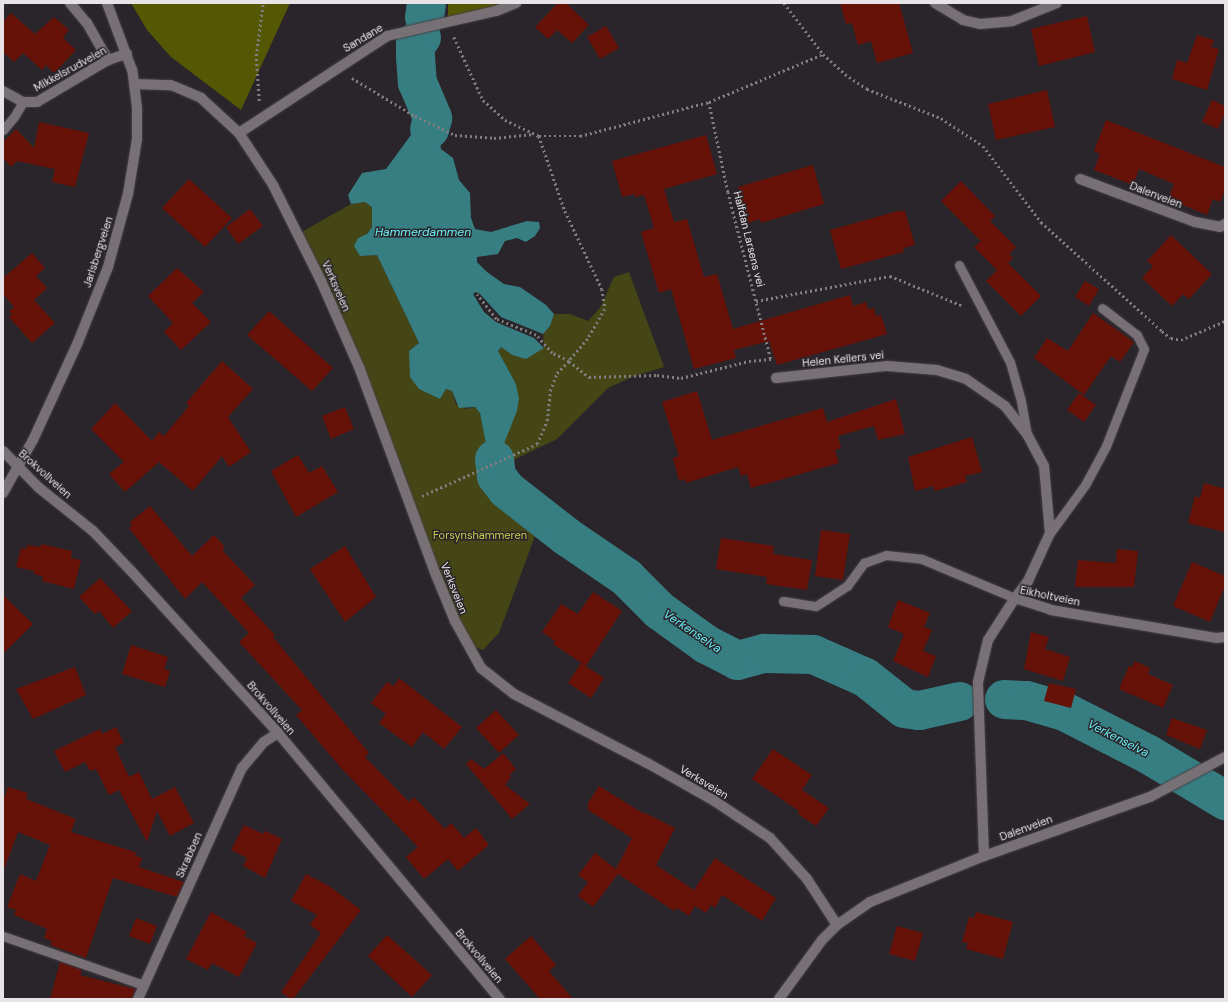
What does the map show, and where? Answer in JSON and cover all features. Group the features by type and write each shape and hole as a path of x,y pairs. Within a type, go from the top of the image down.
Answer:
{"street":[{"path":"70,3 87,23 108,60"},
{"name":"Jarlsbergveien","path":"3,493 19,467 52,402 108,267 128,194 137,139 134,84 127,54 107,3"},
{"name":"Sandane","path":"239,133 387,36 496,11 516,3"},
{"path":"935,3 962,20 980,24 1012,21 1058,3"},
{"name":"Mikkelsrudveien","path":"23,102 37,102 108,60 127,54"},
{"name":"Verksveien","path":"134,84 171,85 190,91 218,111 239,133 273,185 321,281 359,367 454,621 481,668 514,694 649,764 713,800 770,838 807,879 837,925"},
{"path":"3,91 23,102"},
{"name":"Dalenveien","path":"1080,179 1195,222 1220,227 1225,224"},
{"name":"Helen Kellers vei","path":"776,378 887,366 937,370 966,380 1005,406 1026,434 1044,466 1050,533 1028,581 1015,598"},
{"name":"Brokvollveien","path":"3,451 19,467 98,536 278,733 500,999"},
{"name":"Eikholtveien","path":"984,856 978,682 988,640 1015,598 1052,610 1216,638 1225,637"},
{"name":"Skrabben","path":"138,999 242,768 258,748 278,733"},
{"name":"Dalenveien","path":"837,925 870,902 984,856 1174,786 1225,757"},
{"path":"779,999 822,940 837,925"}],"lane":[{"path":"3,130 14,118 23,102"},
{"path":"959,265 1010,362 1021,400 1026,434"},
{"name":"Helen Kellers vei","path":"1050,533 1085,485 1106,446 1144,349 1137,335 1102,308"},
{"path":"783,601 816,606 847,586 864,563 886,555 922,559 1015,598"},
{"path":"3,936 144,985"}],"path":[{"path":"260,119 256,56 263,3"},
{"path":"784,3 824,54 845,74 867,89 941,118 983,146 1041,222 1171,338 1181,340 1225,321"},
{"path":"448,21 483,100 505,120 539,136 580,136 709,102 824,54"},
{"path":"336,68 416,116 455,135 494,138 534,134"},
{"name":"Halfdan Larsens vei","path":"709,102 756,301 776,378"},
{"path":"410,502 485,470 537,444 547,421 550,391 557,373 588,339 605,309 602,289 565,211 539,136"},
{"path":"756,301 890,276 984,315"},
{"path":"477,295 496,319 536,335 552,353 569,361 589,377 657,375 681,378 749,361 771,359"}],"green space":[{"name":"Forsynshammeren","path":"365,202 372,207 372,227 367,234 358,238 360,256 377,255 419,343 409,351 419,389 440,399 446,389 452,391 456,404 466,409 475,407 480,412 489,460 494,459 496,476 506,489 542,517 499,633 483,650 468,645 359,367 298,234 351,204"},
{"path":"629,272 664,367 632,377 608,388 557,439 505,464 498,458 508,430 516,384 498,352 501,347 512,355 544,348 543,334 550,326 554,314 570,314 588,321 600,308 614,277"}],"shaded area":[{"path":"131,3 290,3 241,110 171,57 147,30"},
{"path":"448,3 516,3 448,21"}],"water":[{"name":"Hammerdammen","path":"419,124 439,134 441,149 453,158 459,180 470,193 471,218 475,229 491,232 527,221 539,222 540,228 535,236 526,242 517,238 505,241 498,254 477,257 477,262 487,272 504,284 520,287 546,305 554,314 550,326 543,334 501,317 480,294 476,292 473,294 484,312 496,322 534,338 544,348 526,359 512,355 501,347 498,351 516,384 519,399 517,411 501,451 498,458 494,459 489,460 480,413 475,407 459,408 452,391 446,389 440,399 419,389 410,377 409,351 419,343 377,255 360,256 354,246 358,238 367,234 372,227 372,207 365,202 351,204 348,195 362,173 386,169"}],"building":[{"path":"558,3 566,3 589,25 572,43 557,30 548,39 535,27"},
{"path":"840,3 899,3 913,53 877,63 871,41 858,45 852,23 846,24"},
{"path":"11,13 35,34 54,17 69,30 63,38 76,50 54,73 46,65 42,70 23,53 14,62 3,52 3,22"},
{"path":"1087,16 1095,52 1039,66 1031,29"},
{"path":"606,26 619,48 600,59 587,37"},
{"path":"1197,35 1214,40 1211,47 1219,49 1207,90 1172,79 1177,60 1187,63"},
{"path":"1047,90 1055,127 996,140 988,104"},
{"path":"1212,100 1225,106 1225,113 1218,129 1202,122"},
{"path":"1106,120 1225,167 1225,190 1220,202 1213,199 1207,215 1168,199 1174,184 1139,169 1133,185 1094,170 1100,154 1094,151"},
{"path":"39,122 89,133 75,187 52,182 55,169 17,161 11,167 3,158 3,142 16,129 34,148"},
{"path":"706,135 717,174 664,189 674,222 687,219 704,277 717,274 733,329 850,295 853,306 866,302 868,309 874,308 876,316 881,315 887,334 777,365 769,341 734,350 736,358 694,369 671,289 659,293 641,232 654,228 644,195 635,197 634,194 622,197 612,161"},
{"path":"813,165 824,204 761,223 760,219 749,223 738,187"},
{"path":"189,179 232,218 205,247 162,208"},
{"path":"961,181 995,216 990,221 1016,247 1009,254 1013,258 1008,263 1041,296 1021,316 986,281 997,270 974,247 981,241 941,201"},
{"path":"250,209 263,226 238,244 226,227"},
{"path":"898,211 905,211 915,245 903,248 904,252 841,269 830,230"},
{"path":"1171,235 1212,274 1189,299 1183,294 1172,306 1142,278 1153,266 1147,261"},
{"path":"32,253 45,268 36,276 47,288 34,300 55,323 32,343 9,317 12,314 9,311 14,307 3,294 3,278"},
{"path":"177,268 204,292 192,303 211,322 181,350 164,332 173,323 148,296"},
{"path":"1085,281 1099,289 1089,306 1075,297"},
{"path":"269,311 333,368 312,391 247,335"},
{"path":"1093,313 1134,342 1120,362 1111,356 1084,395 1034,358 1047,338 1068,351"},
{"path":"222,361 253,389 228,417 251,452 229,467 222,456 193,491 159,462 125,492 109,474 124,462 91,429 115,403 152,441 159,432 164,436 189,406 186,403"},
{"path":"697,391 712,440 823,408 827,422 896,399 905,434 878,440 874,426 838,436 841,448 835,450 839,463 751,488 747,474 741,476 738,467 686,483 685,479 679,481 673,458 679,456 662,402"},
{"path":"1079,393 1096,405 1084,422 1067,410"},
{"path":"345,407 354,429 331,439 322,416"},
{"path":"972,437 982,472 965,476 967,482 935,491 933,486 915,491 908,457"},
{"path":"298,455 309,473 322,466 338,492 296,517 271,471"},
{"path":"1204,483 1225,489 1225,532 1188,523 1195,496 1200,498"},
{"path":"150,506 192,556 214,535 224,546 223,551 255,585 241,598 275,635 273,637 369,753 365,757 409,802 414,797 445,829 451,823 464,838 476,828 489,845 458,871 448,859 424,879 406,857 418,847 342,769 296,715 302,710 239,642 249,633 202,582 185,599 129,528 132,525 130,522"},
{"path":"821,530 850,534 843,580 815,576"},
{"path":"721,538 774,546 773,554 812,560 807,590 766,584 767,577 716,569"},
{"path":"41,544 72,551 71,558 81,560 74,589 42,581 43,576 34,574 34,571 16,567 21,548 26,549 27,545 41,547"},
{"path":"345,546 376,597 345,622 310,569"},
{"path":"1117,549 1138,551 1134,587 1075,587 1078,560 1116,563"},
{"path":"1192,562 1225,576 1225,586 1210,622 1173,606"},
{"path":"100,578 132,611 113,628 99,611 95,614 79,597"},
{"path":"593,592 622,611 586,666 553,644 555,641 542,632 561,604 578,614"},
{"path":"3,595 33,624 3,654"},
{"path":"898,600 930,613 924,627 932,630 923,651 936,656 928,677 893,661 904,634 888,627"},
{"path":"1031,632 1049,637 1045,649 1070,657 1063,681 1024,669"},
{"path":"131,645 168,657 164,669 170,671 165,687 122,674"},
{"path":"1135,661 1150,668 1148,674 1173,685 1163,708 1119,689 1129,666 1132,667"},
{"path":"581,663 604,678 591,698 568,683"},
{"path":"75,667 86,695 33,719 16,689"},
{"path":"399,678 462,727 444,749 423,732 412,747 379,723 386,714 371,703 387,682 394,686"},
{"path":"1049,683 1076,689 1071,708 1044,701"},
{"path":"496,710 519,735 499,753 476,728"},
{"path":"1172,718 1207,730 1200,749 1166,735"},
{"path":"116,727 124,743 115,747 129,777 139,772 152,799 175,787 194,823 170,836 157,811 147,842 119,790 109,795 96,769 90,771 85,762 65,772 54,751 100,729 102,734"},
{"path":"773,749 812,775 802,790 829,808 816,826 798,814 799,811 752,779"},
{"path":"503,753 516,769 509,775 511,777 505,785 530,804 512,819 466,764 471,759 484,769"},
{"path":"599,786 644,814 645,813 675,828 656,865 694,890 715,858 776,898 762,921 722,895 715,908 711,905 706,913 695,906 689,916 677,908 674,911 618,874 593,907 578,896 588,882 578,875 595,853 616,869 632,838 588,810 588,803"},
{"path":"8,787 28,793 26,799 76,819 71,832 138,853 134,855 142,858 139,867 184,882 177,897 113,878 86,958 50,945 52,941 44,938 47,929 14,915 16,910 7,907 20,874 36,881 50,845 18,832 5,867 3,867 3,801"},
{"path":"244,825 263,834 265,831 282,839 265,878 243,866 247,858 231,850"},
{"path":"306,874 329,886 361,910 293,999 290,999 281,992 321,933 310,925 317,915 291,901"},
{"path":"211,912 247,932 244,936 257,943 239,977 212,963 208,970 186,959"},
{"path":"976,912 1013,922 1003,959 966,949 968,943 962,942 969,917 974,918"},
{"path":"136,918 157,926 150,944 129,936"},
{"path":"897,926 923,933 915,961 889,954"},
{"path":"387,935 432,975 412,997 368,956"},
{"path":"531,936 556,965 549,971 573,999 540,999 505,959"},
{"path":"60,962 82,970 80,975 135,989 132,999 50,999"}],"waterway":[{"name":"Verkenselva","path":"424,17 426,3"},
{"path":"421,37 415,42 417,82 432,118 429,129"},
{"name":"Verkenselva","path":"494,459 496,476 506,489 566,536 626,577 659,610 706,644 737,660 764,653 813,654 865,677 904,708 919,710 959,701"},
{"name":"Verkenselva","path":"1004,699 1026,700 1062,710 1148,754 1225,800"}]}
